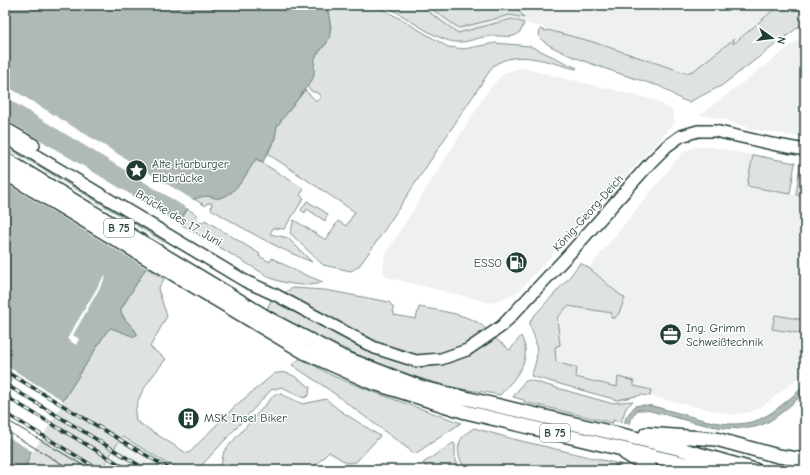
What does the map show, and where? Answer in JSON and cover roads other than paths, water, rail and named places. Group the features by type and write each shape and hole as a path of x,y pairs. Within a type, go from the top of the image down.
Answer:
{"highway":[{"name":"B 75","path":"5,159 231,302 304,352 334,367 371,382 466,412 494,419 716,458 755,470"},
{"name":"B 75","path":"5,173 231,302 342,357 423,388 505,409 602,431 625,441 711,470"},
{"path":"625,441 655,435 716,439 778,456 805,460"},
{"name":"B 75","path":"625,441 652,470"}],"main road":[{"name":"Brücke des 17. Juni","path":"5,128 247,278"},
{"name":"König-Georg-Deich","path":"509,318 651,162 673,140 690,132 715,131 805,150"},
{"name":"Brücke des 17. Juni","path":"5,137 276,295 375,348 416,361 433,361 467,350 494,332 509,318"}],"tram line":[{"path":"5,419 91,470"},
{"path":"5,430 72,470"}],"railway":[{"path":"5,371 171,470"},
{"path":"5,384 147,470"},
{"path":"5,396 129,470"},
{"path":"5,413 100,470"}],"place":[{"name":"Alte Harburger Elbbrücke","path":"137,171"},
{"name":"ESSO","path":"517,263"},
{"name":"Ing. Grimm Schweißtechnik","path":"671,335"},
{"name":"MSK Insel Biker","path":"188,418"}]}
